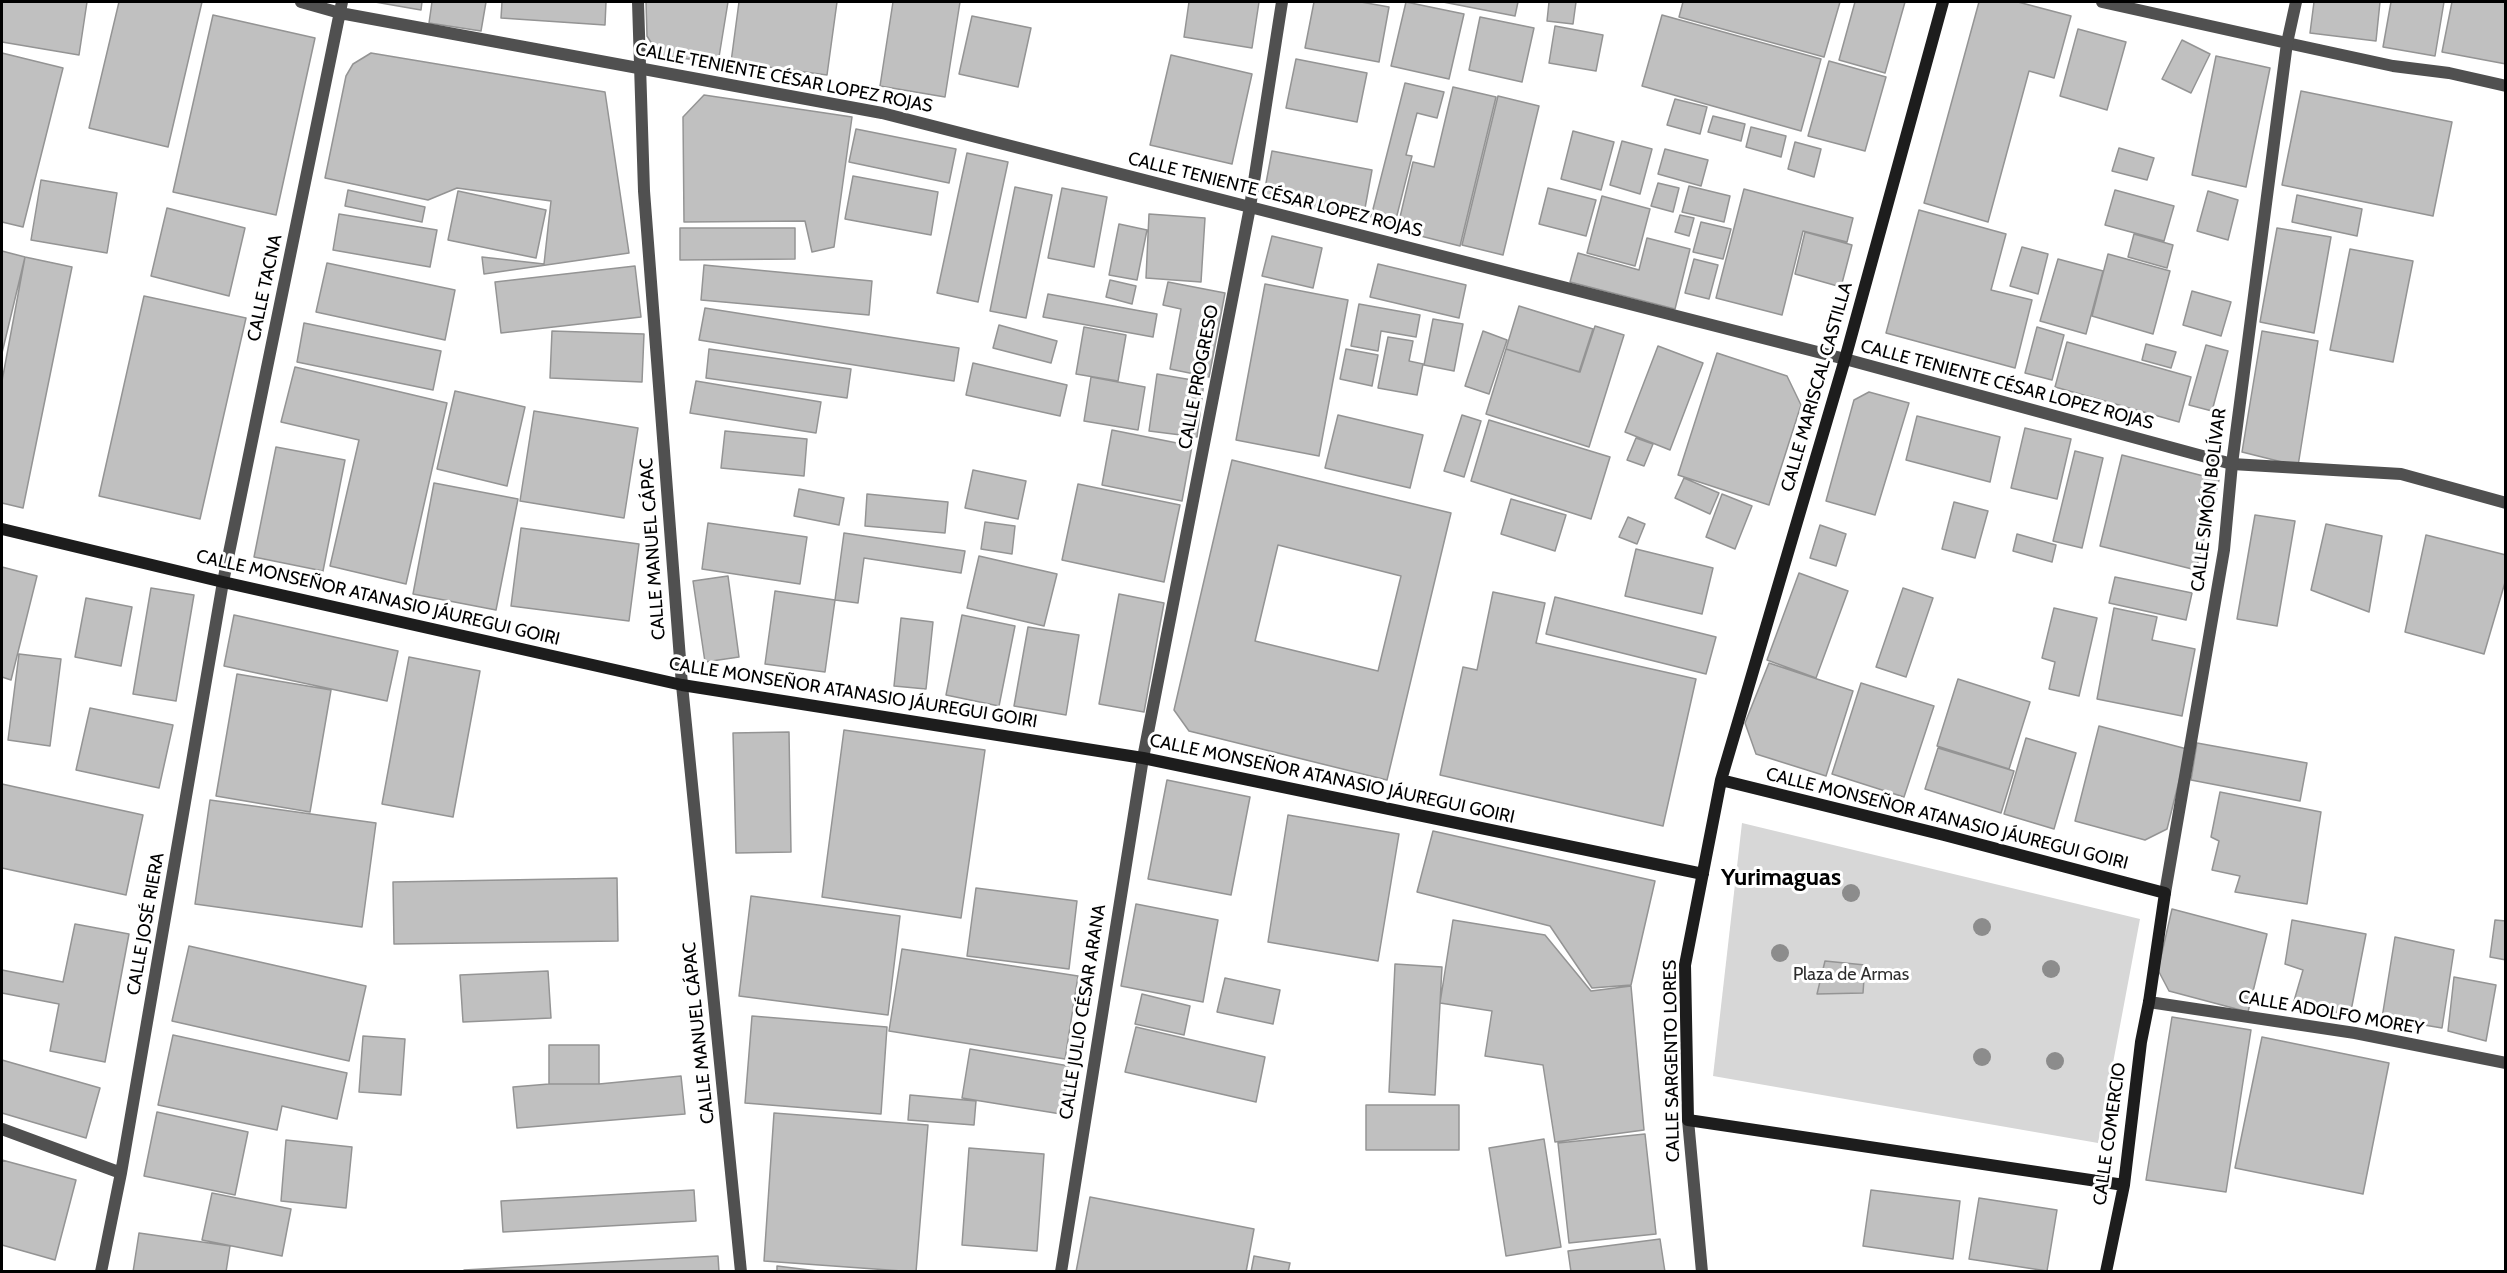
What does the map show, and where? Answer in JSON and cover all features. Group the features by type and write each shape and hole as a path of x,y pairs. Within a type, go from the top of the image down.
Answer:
{"street":[{"name":"CALLE TENIENTE CÉSAR LOPEZ ROJAS","path":"301,2 341,7 640,68 882,113 1845,359 2232,464 2401,474 2505,503"},
{"name":"CALLE MANUEL CÁPAC","path":"638,2 644,191 682,686 741,1272"},
{"name":"CALLE PROGRESO","path":"1143,758 1250,207 1282,2"},
{"name":"CALLE MARISCAL CASTILLA","path":"1721,780 1845,359 1943,2"},
{"path":"2102,2 2393,66 2449,73 2505,86"},
{"name":"CALLE SIMÓN BOLÍVAR","path":"2149,1002 2165,893 2224,550 2232,464 2287,43 2296,2"},
{"name":"CALLE TACNA","path":"223,582 341,7"},
{"name":"CALLE MONSEÑOR ATANASIO JÁUREGUI GOIRI","path":"2,529 223,582 682,686 1143,758 1703,874"},
{"name":"CALLE JOSÉ RIERA","path":"101,1272 121,1173 223,582"},
{"name":"CALLE JULIO CÉSAR ARANA","path":"1060,1272 1143,758"},
{"name":"CALLE MONSEÑOR ATANASIO JÁUREGUI GOIRI","path":"1721,780 2165,893"},
{"name":"CALLE SARGENTO LORES","path":"1702,1272 1688,1120 1685,965 1721,780"},
{"name":"CALLE ADOLFO MOREY","path":"2149,1002 2355,1033 2505,1063"},
{"name":"CALLE COMERCIO","path":"2106,1272 2124,1185 2141,1042 2149,1002"},
{"path":"1688,1120 2124,1185"},
{"path":"2,1129 121,1173"}],"green space":[{"name":"Plaza de Armas","path":"1742,823 2140,919 2098,1143 1713,1076"}],"building":[{"path":"2,2 87,2 79,55 2,42"},
{"path":"119,2 202,2 168,147 89,128"},
{"path":"375,2 422,2 421,10"},
{"path":"432,2 486,2 481,31 429,23"},
{"path":"502,2 606,2 605,25 501,18"},
{"path":"646,2 728,2 718,63 659,55 647,36"},
{"path":"739,2 837,2 827,75 731,62"},
{"path":"893,2 960,2 945,97 880,86"},
{"path":"1189,2 1259,2 1252,48 1184,37"},
{"path":"1314,2 1361,2 1389,7 1379,62 1305,48"},
{"path":"1406,2 1464,14 1449,79 1391,66"},
{"path":"1443,2 1518,2 1515,16"},
{"path":"1549,2 1576,2 1573,24 1547,21"},
{"path":"1683,2 1840,2 1824,57 1679,17"},
{"path":"1855,2 1905,2 1885,73 1839,60"},
{"path":"1979,2 2018,2 2071,16 2054,78 2029,71 1988,222 1924,203"},
{"path":"2314,2 2380,2 2376,41 2310,33"},
{"path":"2391,2 2444,2 2435,56 2383,47"},
{"path":"2452,2 2506,2 2506,64 2442,52"},
{"path":"213,15 315,38 276,215 173,192"},
{"path":"1662,15 1821,59 1801,131 1642,86"},
{"path":"972,16 1031,28 1018,87 959,74"},
{"path":"1480,17 1534,28 1522,82 1469,70"},
{"path":"1555,26 1603,35 1596,71 1549,63"},
{"path":"2078,29 2126,42 2107,110 2060,96"},
{"path":"2182,40 2210,54 2191,93 2162,79"},
{"path":"2,53 63,68 23,227 2,222"},
{"path":"371,53 605,92 629,253 484,274 482,257 544,264 551,201 457,188 428,200 325,178 346,76 353,64"},
{"path":"1171,55 1252,74 1232,164 1150,145"},
{"path":"2216,56 2270,68 2246,187 2192,175"},
{"path":"1296,59 1367,73 1357,122 1286,108"},
{"path":"1829,61 1886,77 1865,151 1808,136"},
{"path":"1405,83 1444,92 1437,118 1417,113 1406,155 1412,156 1395,223 1371,217"},
{"path":"1453,87 1496,97 1460,246 1397,230 1413,162 1434,167"},
{"path":"2301,91 2452,122 2433,216 2282,185"},
{"path":"704,95 852,117 834,247 812,252 805,221 684,222 683,117"},
{"path":"1498,96 1539,106 1503,255 1462,245"},
{"path":"1675,99 1707,107 1700,134 1667,125"},
{"path":"1713,116 1745,124 1741,141 1708,132"},
{"path":"1751,127 1786,136 1781,157 1746,147"},
{"path":"856,129 956,149 949,183 849,162"},
{"path":"1573,131 1614,142 1601,190 1561,179"},
{"path":"1622,141 1652,149 1640,194 1610,185"},
{"path":"1795,142 1821,149 1814,177 1788,169"},
{"path":"2119,148 2154,158 2147,180 2112,171"},
{"path":"1665,149 1708,160 1701,186 1658,174"},
{"path":"1272,151 1372,170 1363,219 1263,199"},
{"path":"967,153 1008,162 978,302 937,293"},
{"path":"853,176 938,192 931,235 845,219"},
{"path":"41,180 117,193 107,253 31,240"},
{"path":"1658,183 1679,188 1673,212 1651,206"},
{"path":"1689,186 1730,196 1724,222 1682,212"},
{"path":"1015,187 1052,195 1026,318 990,311"},
{"path":"1062,188 1107,197 1094,267 1048,258"},
{"path":"1548,188 1596,200 1586,236 1539,224"},
{"path":"1744,189 1853,218 1847,242 1803,231 1782,315 1716,298"},
{"path":"348,190 425,207 422,222 345,206"},
{"path":"2115,190 2174,206 2164,241 2105,225"},
{"path":"458,191 546,210 536,258 448,240"},
{"path":"2208,191 2238,200 2228,240 2197,231"},
{"path":"2297,195 2362,209 2357,236 2292,222"},
{"path":"1602,196 1650,209 1635,266 1587,253"},
{"path":"167,208 245,228 229,296 151,276"},
{"path":"1919,210 2006,234 1991,290 2032,300 2015,368 1886,333"},
{"path":"339,214 437,230 430,267 333,250"},
{"path":"1149,214 1205,218 1201,282 1146,278"},
{"path":"1680,215 1694,218 1689,236 1675,232"},
{"path":"1701,222 1731,229 1723,259 1693,252"},
{"path":"1119,224 1147,230 1137,280 1109,275"},
{"path":"680,228 795,228 795,259 680,260"},
{"path":"2277,228 2331,237 2314,333 2260,322"},
{"path":"1805,232 1852,245 1841,287 1795,274"},
{"path":"2134,234 2173,245 2167,268 2128,257"},
{"path":"1272,236 1322,248 1313,288 1262,276"},
{"path":"1647,238 1690,249 1675,309 1570,282 1578,253 1639,270"},
{"path":"2022,247 2048,254 2038,294 2010,286"},
{"path":"2350,249 2413,261 2393,362 2330,350"},
{"path":"2,251 25,257 2,353"},
{"path":"2108,254 2170,271 2153,334 2092,316"},
{"path":"25,257 72,267 23,508 2,503 2,381"},
{"path":"1694,259 1718,265 1709,299 1685,293"},
{"path":"2058,259 2103,271 2086,334 2040,321"},
{"path":"327,263 455,290 445,340 316,312"},
{"path":"1378,264 1466,285 1459,318 1370,297"},
{"path":"704,265 872,281 869,315 701,300"},
{"path":"635,266 641,317 501,333 495,282"},
{"path":"1110,280 1136,286 1132,304 1106,297"},
{"path":"1168,282 1225,293 1209,377 1170,369 1181,309 1163,305"},
{"path":"1265,284 1348,300 1319,456 1236,440"},
{"path":"2192,291 2231,302 2221,336 2183,325"},
{"path":"1048,294 1157,314 1153,337 1043,317"},
{"path":"144,296 246,318 200,519 99,496"},
{"path":"1359,304 1420,315 1416,337 1381,331 1378,351 1351,346"},
{"path":"1519,306 1593,329 1579,372 1506,349"},
{"path":"705,308 959,348 954,381 699,340"},
{"path":"1433,319 1463,324 1454,371 1424,365"},
{"path":"304,323 441,351 433,390 297,362"},
{"path":"999,325 1057,341 1051,363 993,348"},
{"path":"1595,326 1624,335 1589,447 1486,414 1506,349 1580,372"},
{"path":"1084,327 1126,335 1118,381 1076,374"},
{"path":"2037,327 2064,335 2052,380 2025,373"},
{"path":"552,331 644,334 642,382 550,378"},
{"path":"1483,331 1507,340 1489,394 1465,386"},
{"path":"2262,331 2318,341 2298,466 2242,452"},
{"path":"1388,337 1413,341 1409,361 1423,364 1417,395 1378,388"},
{"path":"2067,342 2191,377 2179,422 2055,387"},
{"path":"2146,344 2176,352 2171,368 2142,360"},
{"path":"2206,345 2228,351 2212,411 2189,405"},
{"path":"1658,346 1703,363 1670,450 1625,432"},
{"path":"709,349 851,369 847,398 706,378"},
{"path":"1346,349 1378,355 1372,386 1340,379"},
{"path":"1717,353 1787,376 1801,405 1769,505 1678,475"},
{"path":"973,363 1067,385 1060,416 966,395"},
{"path":"295,367 447,403 406,584 330,566 359,440 281,422"},
{"path":"1157,374 1204,382 1197,437 1149,431"},
{"path":"1091,377 1145,387 1138,430 1084,421"},
{"path":"696,381 821,402 816,433 690,413"},
{"path":"455,391 525,407 507,486 437,469"},
{"path":"1869,392 1909,403 1875,515 1826,501 1854,400"},
{"path":"534,411 638,428 624,518 520,501"},
{"path":"1338,415 1423,435 1410,488 1325,468"},
{"path":"1462,415 1481,421 1464,477 1444,471"},
{"path":"1917,416 2000,437 1990,482 1906,460"},
{"path":"1489,420 1610,457 1591,519 1471,481"},
{"path":"2025,428 2071,439 2057,499 2011,488"},
{"path":"1112,430 1192,446 1182,501 1102,485"},
{"path":"725,431 807,439 804,476 721,468"},
{"path":"1636,438 1653,444 1644,466 1627,460"},
{"path":"276,447 345,460 323,571 254,557"},
{"path":"2075,451 2103,458 2082,548 2053,541"},
{"path":"2122,455 2219,480 2196,570 2100,546"},
{"path":"1232,460 1451,513 1387,780 1189,731 1174,710","holes":["1278,545 1401,576 1378,671 1255,641"]},
{"path":"973,470 1026,481 1018,519 965,508"},
{"path":"1684,478 1719,493 1710,514 1675,498"},
{"path":"434,483 518,499 496,610 413,594"},
{"path":"1078,484 1180,505 1164,582 1062,560"},
{"path":"799,489 844,498 839,525 794,516"},
{"path":"867,494 948,502 945,533 865,526"},
{"path":"1722,494 1752,506 1735,549 1706,537"},
{"path":"1511,499 1566,515 1555,551 1501,534"},
{"path":"1954,502 1988,511 1975,558 1942,549"},
{"path":"2255,515 2295,521 2277,626 2237,619"},
{"path":"1628,517 1645,524 1637,544 1619,537"},
{"path":"985,522 1015,526 1012,554 981,549"},
{"path":"708,523 807,537 800,584 702,569"},
{"path":"2326,524 2382,536 2369,612 2311,590"},
{"path":"1820,525 1846,534 1836,566 1810,558"},
{"path":"521,528 639,544 629,621 511,606"},
{"path":"844,533 965,551 961,573 864,558 858,603 835,600"},
{"path":"2017,534 2056,545 2052,562 2013,551"},
{"path":"2426,535 2506,555 2506,579 2484,654 2405,632"},
{"path":"1636,549 1713,568 1702,614 1625,596"},
{"path":"979,556 1057,574 1044,626 967,608"},
{"path":"2,567 37,576 11,680 2,677"},
{"path":"1799,573 1848,591 1816,678 1767,660"},
{"path":"728,576 739,657 705,662 693,581"},
{"path":"2115,577 2192,593 2186,620 2109,603"},
{"path":"151,588 194,595 176,701 133,694"},
{"path":"1903,588 1933,598 1906,677 1876,667"},
{"path":"775,591 835,600 825,672 765,664"},
{"path":"1493,592 1545,603 1536,643 1696,679 1663,826 1440,775 1463,667 1477,670"},
{"path":"1119,594 1164,603 1144,712 1099,704"},
{"path":"1555,597 1716,637 1706,674 1546,634"},
{"path":"86,598 132,607 121,666 75,657"},
{"path":"2054,608 2097,618 2079,696 2049,689 2055,662 2042,658"},
{"path":"2114,608 2157,617 2152,640 2195,649 2182,716 2097,699"},
{"path":"234,615 398,651 387,701 224,666"},
{"path":"962,615 1015,626 999,706 946,695"},
{"path":"901,618 933,622 926,689 894,686"},
{"path":"1028,627 1079,635 1066,715 1014,706"},
{"path":"19,654 61,659 50,746 8,740"},
{"path":"409,657 480,671 453,817 382,804"},
{"path":"1769,663 1853,691 1826,776 1756,754 1745,723"},
{"path":"237,674 331,690 310,812 216,796"},
{"path":"1958,679 2030,702 2009,769 1937,746"},
{"path":"1861,683 1934,706 1904,797 1832,774"},
{"path":"90,708 173,725 159,788 76,770"},
{"path":"2099,726 2187,749 2167,829 2145,840 2075,821"},
{"path":"844,730 985,750 961,918 822,897"},
{"path":"789,732 791,852 736,853 733,733"},
{"path":"2026,738 2076,753 2054,829 2004,814"},
{"path":"2197,743 2307,763 2300,801 2191,780"},
{"path":"1938,748 2014,771 2001,813 1925,789"},
{"path":"1167,780 1250,797 1231,895 1148,879"},
{"path":"2,784 143,815 126,895 2,868"},
{"path":"2220,792 2321,812 2307,904 2235,892 2240,876 2212,870 2219,841 2211,837"},
{"path":"210,800 376,823 362,927 195,904"},
{"path":"1288,815 1399,834 1378,961 1268,942"},
{"path":"1433,831 1655,881 1631,985 1592,988 1550,926 1417,892"},
{"path":"617,878 618,941 394,944 393,882"},
{"path":"976,888 1077,901 1069,969 967,956"},
{"path":"751,896 900,916 888,1015 739,996"},
{"path":"1136,904 1218,920 1203,1002 1121,986"},
{"path":"2172,909 2267,934 2248,1012 2169,991 2158,970"},
{"path":"1453,920 1545,935 1591,991 1631,986 1644,1130 1555,1142 1543,1065 1485,1056 1492,1011 1440,1003"},
{"path":"2292,920 2366,934 2350,1016 2294,1001 2303,970 2285,964"},
{"path":"2495,920 2506,921 2506,960 2490,957"},
{"path":"75,924 129,934 105,1062 50,1051 59,1004 2,993 2,970 63,982"},
{"path":"2395,937 2454,950 2442,1028 2382,1018"},
{"path":"189,946 366,986 349,1061 172,1021"},
{"path":"902,949 1078,976 1065,1059 889,1031"},
{"path":"1825,961 1865,965 1863,993 1817,994"},
{"path":"1395,964 1442,967 1435,1095 1389,1092"},
{"path":"548,971 551,1018 463,1022 460,975"},
{"path":"2454,977 2496,985 2486,1041 2448,1031"},
{"path":"1225,978 1280,990 1273,1024 1217,1012"},
{"path":"1142,994 1190,1006 1184,1035 1135,1024"},
{"path":"752,1016 887,1027 881,1114 745,1103"},
{"path":"2172,1017 2251,1030 2226,1192 2146,1180"},
{"path":"1136,1027 1265,1057 1256,1102 1125,1072"},
{"path":"173,1035 347,1073 337,1119 282,1106 277,1130 158,1105"},
{"path":"363,1036 405,1039 401,1095 359,1092"},
{"path":"2262,1037 2389,1063 2363,1194 2235,1168"},
{"path":"549,1045 599,1045 599,1084 549,1084"},
{"path":"970,1049 1069,1066 1061,1114 962,1098"},
{"path":"2,1060 100,1088 86,1138 2,1113"},
{"path":"681,1076 685,1114 517,1128 513,1087 599,1084"},
{"path":"910,1095 976,1101 974,1125 908,1120"},
{"path":"1366,1105 1459,1105 1459,1150 1366,1150"},
{"path":"157,1112 248,1132 235,1195 144,1176"},
{"path":"774,1113 928,1125 916,1272 764,1261"},
{"path":"1645,1134 1656,1234 1569,1243 1558,1143"},
{"path":"1544,1139 1561,1247 1506,1256 1489,1148"},
{"path":"286,1140 352,1147 346,1208 281,1201"},
{"path":"969,1148 1044,1154 1037,1251 962,1245"},
{"path":"2,1160 76,1180 55,1260 2,1245"},
{"path":"694,1190 696,1221 503,1232 501,1201"},
{"path":"1871,1190 1960,1201 1953,1259 1863,1246"},
{"path":"212,1193 291,1209 282,1256 202,1240"},
{"path":"1090,1197 1254,1229 1246,1272 1076,1272"},
{"path":"1979,1198 2057,1210 2047,1271 1969,1259"},
{"path":"139,1233 230,1246 226,1272 133,1272"},
{"path":"1660,1239 1665,1272 1571,1272 1568,1251"},
{"path":"718,1256 719,1272 464,1270"},
{"path":"1254,1256 1290,1263 1288,1272 1251,1272"},
{"path":"777,1266 826,1272 777,1272"}],"district":[{"name":"Yurimaguas","path":"1781,878"}]}
